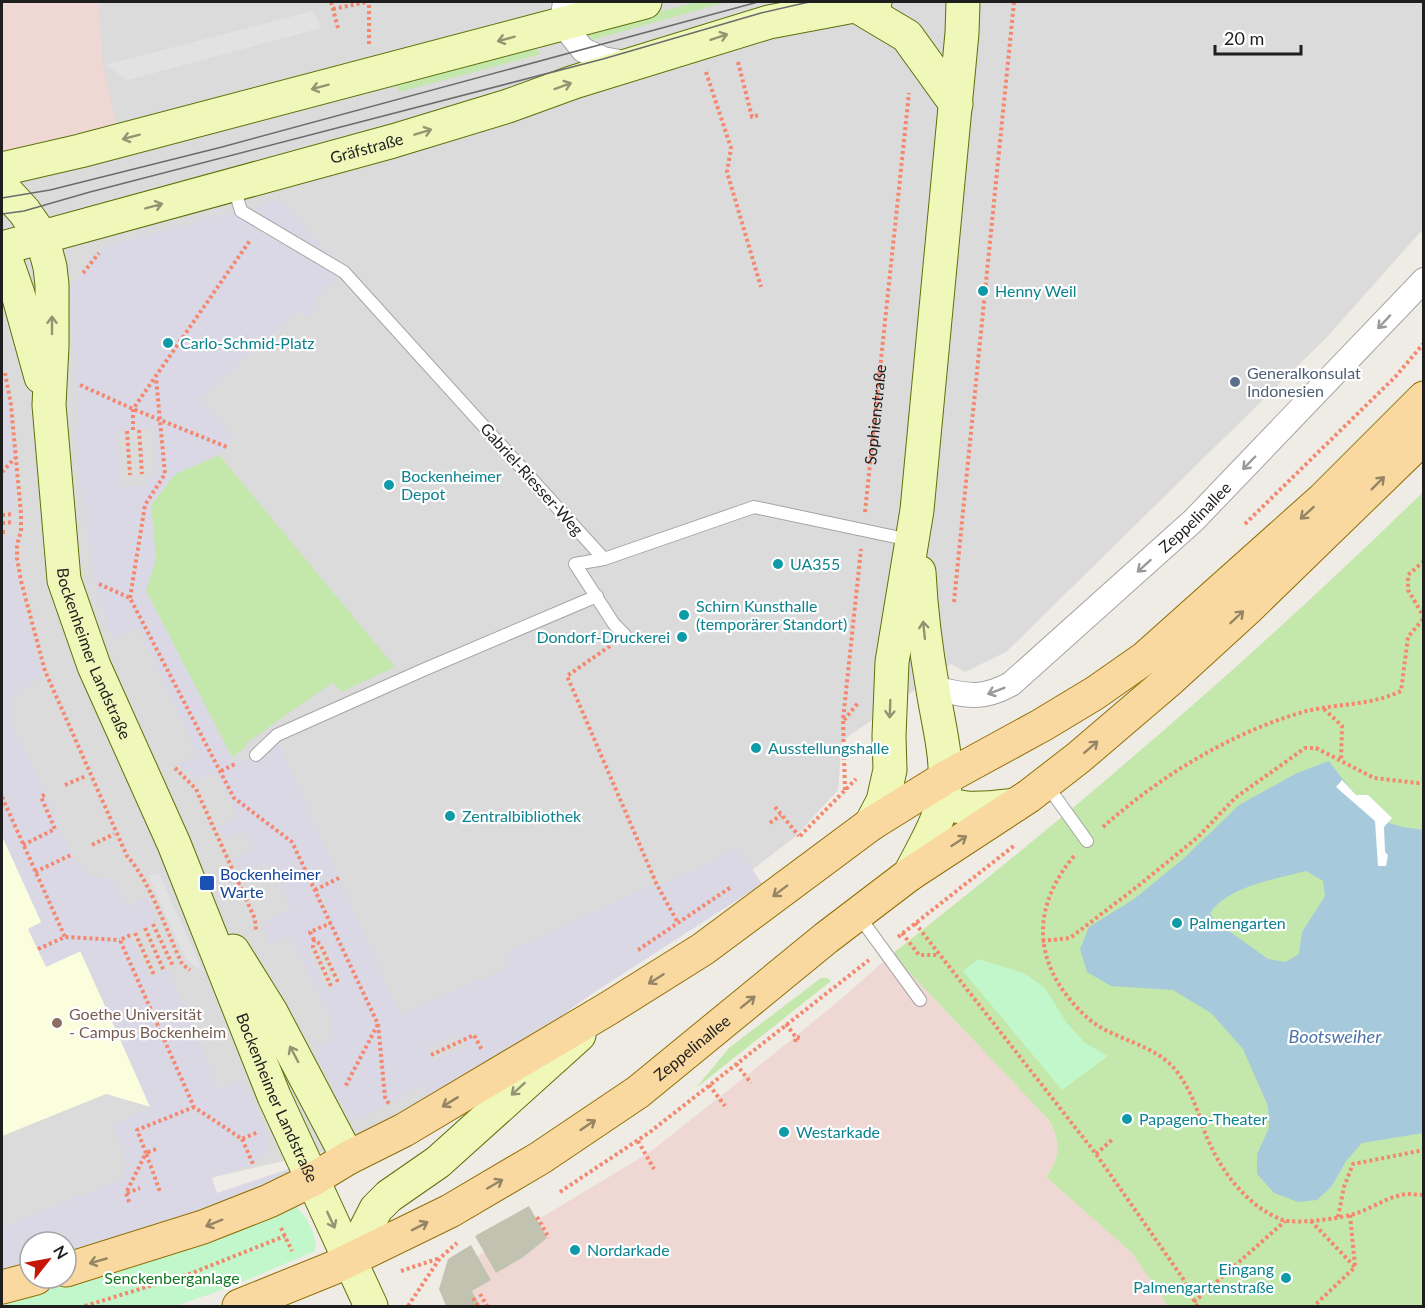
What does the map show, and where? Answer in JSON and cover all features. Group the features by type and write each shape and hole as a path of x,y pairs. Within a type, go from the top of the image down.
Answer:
{"main road":[{"path":"78,1266 203,1227 268,1201 312,1180 348,1158 404,1130 703,949 871,824 936,791 1095,693 1145,658 1323,498 1424,398"},
{"name":"Zeppelinallee","path":"350,1260 450,1211 540,1158 638,1092 910,873 1046,783 1167,682 1325,535 1424,438"},
{"path":"239,1306 350,1260"},
{"path":"2,1287 18,1283"}],"street":[{"path":"2,169 80,151 564,12 645,2"},
{"name":"Gräfstraße","path":"2,248 404,138 508,106 574,82 769,22 865,3 907,36 956,104"},
{"path":"871,824 888,786 891,756 889,736 892,662 914,525 964,4"},
{"path":"564,12 583,50 603,59 631,64"},
{"path":"2,248 9,195 38,178 63,158 80,151"},
{"name":"Bockenheimer Landstraße","path":"9,195 42,237 52,285 49,405 64,580 94,666 192,886 274,1096 371,1306"},
{"name":"Bockenheimer Landstraße","path":"2,248 18,294 49,405"},
{"name":"Zeppelinallee","path":"932,688 954,693 984,695 995,693 1011,684 1194,520 1424,279"},
{"path":"910,873 934,826 936,791 932,688 914,525"},
{"path":"891,756 904,775 936,791"},
{"name":"Zeppelinallee","path":"936,791 957,808 978,809 1015,805"},
{"name":"Bockenheimer Landstraße","path":"192,886 271,1012 348,1158"},
{"path":"350,1260 376,1209 389,1196 438,1162 609,1008"}],"lane":[{"name":"Gabriel-Riesser-Weg","path":"234,184 241,211 344,272 604,559"},
{"path":"625,635 614,624 575,564 604,559 754,507 863,530 914,525"},
{"path":"256,755 277,735 597,596"},
{"path":"1046,783 1087,841"},
{"path":"857,914 920,1000"}],"path":[{"path":"330,2 338,28"},
{"path":"333,9 368,2 371,51"},
{"path":"953,609 1014,2"},
{"path":"736,54 752,117 759,115"},
{"path":"707,77 731,148 727,172 761,287"},
{"name":"Sophienstraße","path":"799,836 845,790 843,720 910,85"},
{"path":"133,430 133,409 262,223"},
{"path":"76,280 105,246"},
{"path":"1239,531 1260,507 1396,376 1424,343"},
{"path":"5,371 16,458 21,523 17,558 45,673 123,848 149,892 182,964 200,975"},
{"path":"156,376 165,474 144,505 130,598 234,798 292,842 378,1024 385,1097 389,1104"},
{"path":"80,385 227,447"},
{"path":"139,430 142,474"},
{"path":"127,431 130,475"},
{"path":"2,472 16,458"},
{"path":"2,515 13,514"},
{"path":"2,523 14,522"},
{"path":"1424,561 1408,575 1408,590 1424,618 1408,637 1401,691 1386,699 1304,712 1254,730 1201,757 1157,784 1087,841 1063,869 1050,892 1043,916 1042,941 1056,980 1069,999 1100,1026 1145,1048 1163,1059 1176,1071 1191,1093 1213,1151 1230,1177 1266,1213 1285,1221 1298,1222 1350,1215 1402,1194 1424,1195"},
{"path":"102,593 99,584 130,598"},
{"path":"625,635 567,676 657,885 678,923"},
{"path":"1324,708 1342,726 1341,759"},
{"path":"1042,941 1070,938 1198,837 1235,798 1305,748 1316,748 1374,778 1418,783 1424,781"},
{"path":"172,762 176,770 196,789 255,919 256,935"},
{"path":"221,771 236,764"},
{"path":"65,785 86,776"},
{"path":"23,844 55,830 40,797 46,794"},
{"path":"2,797 65,937"},
{"path":"775,807 799,836 790,843"},
{"path":"770,823 781,815"},
{"path":"92,845 114,834"},
{"path":"35,872 73,854"},
{"path":"315,890 339,878"},
{"path":"631,955 735,884"},
{"path":"894,940 935,907"},
{"path":"331,922 310,932 314,940 320,944 338,982"},
{"path":"915,923 1096,1154 1184,1280 1196,1304 1285,1221"},
{"path":"153,924 173,966"},
{"path":"145,928 164,970"},
{"path":"902,933 919,955 939,955"},
{"path":"38,949 65,937 120,940 132,934 154,975"},
{"path":"120,940 194,1107 242,1139 253,1164"},
{"path":"314,940 313,948 331,986"},
{"path":"560,1192 638,1141 869,960"},
{"path":"340,1096 378,1024"},
{"path":"786,1024 797,1039"},
{"path":"431,1055 474,1035 483,1052 477,1055"},
{"path":"736,1064 751,1083"},
{"path":"709,1085 726,1106"},
{"path":"160,1192 137,1130 194,1107"},
{"path":"242,1139 262,1130"},
{"path":"1096,1154 1114,1138"},
{"path":"638,1141 654,1169"},
{"path":"126,1193 146,1153 156,1149"},
{"path":"1338,1217 1344,1187 1353,1164 1424,1150"},
{"path":"126,1193 139,1189 134,1180"},
{"path":"126,1193 129,1202"},
{"path":"1350,1215 1355,1267"},
{"path":"537,1217 549,1238"},
{"path":"1310,1220 1355,1267"},
{"path":"278,1221 296,1260"},
{"path":"85,1306 192,1273 285,1236"},
{"path":"408,1306 440,1258 464,1237"},
{"path":"405,1270 440,1258"},
{"path":"1314,1306 1355,1267"},
{"path":"480,1294 487,1306"},
{"path":"473,1298 478,1306"}],"shaded area":[{"path":"2,2 1423,2 1423,229 1328,336 1006,652 965,672 951,664 842,741 838,790 795,837 412,1131 106,1202 2,1229"},
{"path":"2,2 98,2 103,66 117,128 2,159"},
{"path":"313,11 321,28 128,80 105,65"},
{"path":"280,199 344,272 314,300 318,306 306,317 299,311 200,399 235,439 219,455 175,474 151,505 156,559 146,591 235,764 278,742 400,1014 510,967 504,953 648,887 664,883 712,862 732,846 749,864 762,884 477,1068 428,1095 422,1085 364,1118 351,1118 317,1056 320,1054 316,1046 335,1036 330,1026 332,1021 289,936 270,945 266,936 263,922 290,908 268,862 241,874 234,860 252,850 243,831 225,839 218,826 237,817 216,772 197,780 178,764 197,754 138,627 113,640 96,591 83,490 80,490 76,426 79,425 70,290 105,246","holes":["153,429 157,473 146,475 147,485 121,487 117,432","324,943 342,982 327,990 308,950","460,1033 466,1047 433,1061 427,1047"]},
{"path":"2,349 16,458 13,461 16,503 14,509 2,510"},
{"path":"2,528 4,528 5,537 15,536 14,558 43,678 18,691 10,710 12,721 77,864 96,878 115,879 128,907 147,898 158,921 130,935 150,977 169,969 219,1090 242,1080 265,1129 269,1144 266,1154 253,1164 212,1178 217,1193 297,1166 300,1175 78,1257 78,1230 18,1230 18,1281 2,1287 2,1227 122,1179 126,1165 123,1150 112,1125 150,1107 81,951 46,967 28,929 41,922 2,836"},
{"name":"Goethe Universität - Campus Bockenheim","path":"2,793 80,951 151,1107 106,1094 2,1136"},
{"path":"159,874 203,971 186,960 148,875"},
{"path":"892,954 1047,1118 1055,1133 1058,1148 1055,1162 1046,1177 1132,1253 1168,1306 471,1306 476,1257 650,1152 840,1000"},
{"path":"529,1206 547,1238 522,1258 496,1273 475,1236"},
{"path":"471,1245 491,1280 472,1291 480,1306 446,1306 439,1289 448,1259"}],"green space":[{"path":"697,2 727,2 592,40 586,31"},
{"path":"534,46 541,54 399,92 396,82"},
{"path":"219,455 395,667 341,692 333,682 246,743 246,747 232,757 146,591 156,559 151,505 175,474"},
{"name":"Palmengarten","path":"1423,492 1423,1306 1168,1306 1132,1253 1046,1177 1057,1155 1057,1140 1047,1118 892,954 1029,844 1164,730 1295,613"},
{"path":"978,959 1024,973 1045,988 1066,1022 1085,1043 1108,1056 1062,1090 963,971"},
{"path":"821,978 831,981 696,1088 729,1048"},
{"name":"Senckenberganlage","path":"295,1206 303,1214 315,1239 315,1251 228,1288 175,1306 2,1306 2,1300 36,1290 78,1290 78,1277 137,1260"}],"water":[{"name":"Bootsweiher","path":"1329,761 1355,794 1380,817 1396,825 1423,830 1423,1133 1362,1143 1346,1161 1332,1186 1317,1200 1298,1202 1274,1193 1257,1174 1257,1154 1269,1128 1268,1106 1243,1049 1211,1013 1173,990 1111,986 1087,972 1080,949 1089,927 1134,899 1182,860 1239,805 1297,773","holes":["1306,871 1323,881 1325,896 1302,932 1299,954 1286,962 1268,959 1215,921 1210,913 1228,896 1267,881"]}],"pier":[{"path":"1342,780 1356,795 1368,795 1392,818 1384,827 1385,852 1388,855 1386,866 1378,866 1375,821 1336,787"}],"tram line":[{"path":"2,198 50,190 222,147 758,2"},
{"path":"2,214 24,211 603,59 761,13 809,2"}],"place":[{"name":"Henny Weil","path":"983,291"},
{"name":"Carlo-Schmid-Platz","path":"168,343"},
{"name":"Generalkonsulat Indonesien","path":"1235,382"},
{"name":"Bockenheimer Depot","path":"389,485"},
{"name":"UA355","path":"778,564"},
{"name":"Schirn Kunsthalle (temporärer Standort)","path":"684,615"},
{"name":"Dondorf-Druckerei","path":"682,637"},
{"name":"Ausstellungshalle","path":"756,748"},
{"name":"Zentralbibliothek","path":"450,816"},
{"name":"Bockenheimer Warte","path":"207,883"},
{"name":"Palmengarten","path":"1177,923"},
{"name":"Goethe Universität - Campus Bockenheim","path":"57,1023"},
{"name":"Papageno-Theater","path":"1127,1119"},
{"name":"Westarkade","path":"784,1132"},
{"name":"Nordarkade","path":"575,1250"},
{"name":"Eingang Palmengartenstraße","path":"1286,1278"}]}
